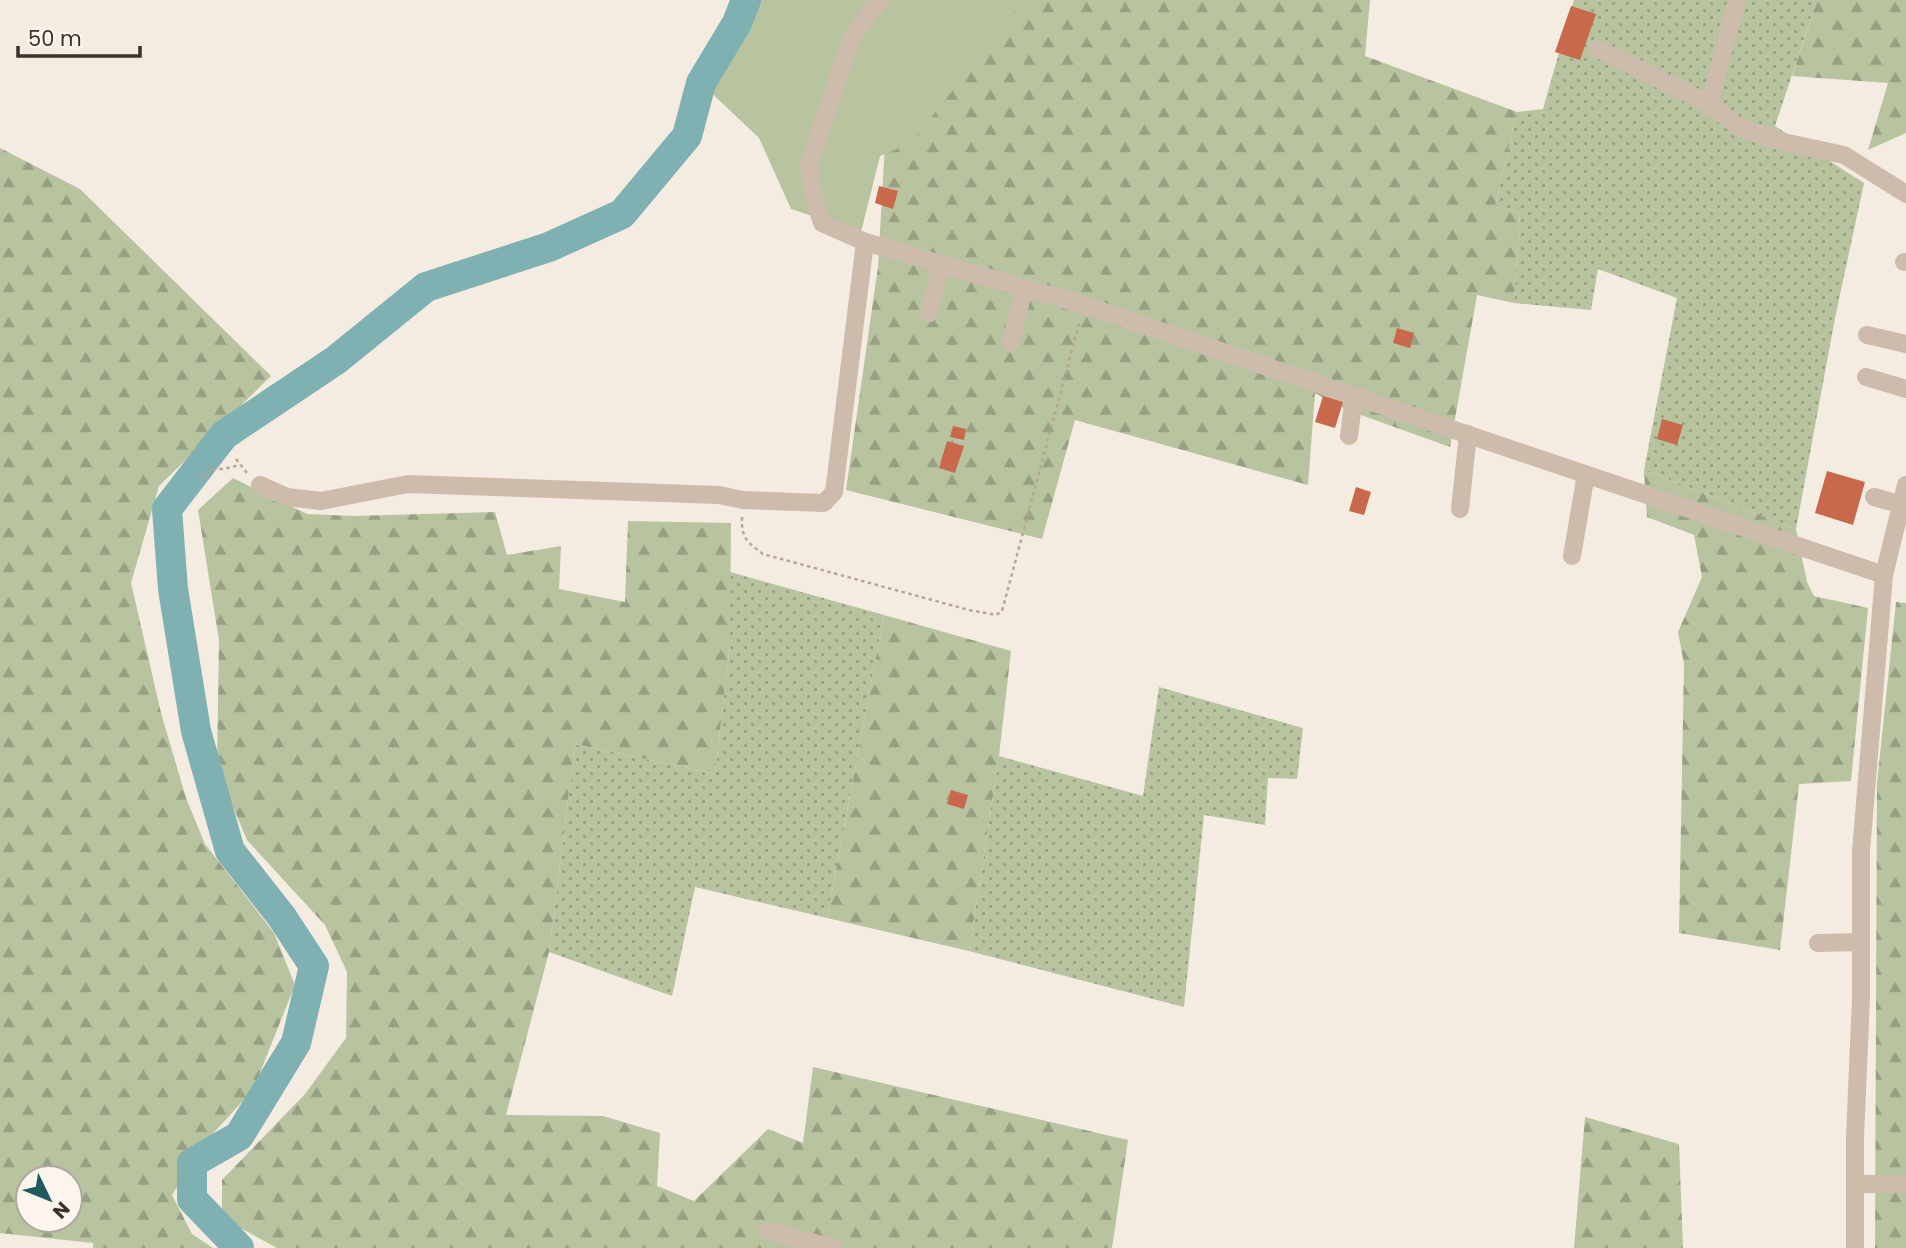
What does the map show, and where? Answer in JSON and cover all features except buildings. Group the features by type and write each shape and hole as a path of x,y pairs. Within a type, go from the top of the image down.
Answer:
{"street":[{"path":"880,0 852,36 809,164 813,196 822,223 865,242 1084,305 1884,575"},
{"path":"1709,104 1737,0"},
{"path":"1598,49 1709,104 1741,128 1779,141 1844,155 1906,194"},
{"path":"260,485 287,497 321,500 408,484 719,495 743,500 824,503 834,492 865,242"},
{"path":"929,313 941,263"},
{"path":"1011,342 1024,288"},
{"path":"1867,335 1906,344"},
{"path":"1866,377 1906,389"},
{"path":"1349,436 1354,396"},
{"path":"1460,509 1468,434"},
{"path":"1572,556 1586,474"},
{"path":"1855,1248 1861,851 1884,575 1906,485"},
{"path":"1874,497 1902,505"},
{"path":"1818,943 1861,942"},
{"path":"1855,1184 1906,1184"},
{"path":"767,1231 834,1248"}],"path":[{"path":"743,500 742,528 747,543 762,554 996,615 1002,611 1084,305"},
{"path":"202,478 211,469 240,465"}],"green space":[{"path":"746,0 1024,0 911,143 880,156 861,232 791,209 759,138 701,83 737,23"},
{"path":"906,0 1370,0 1365,56 1517,112 1495,207 1520,213 1514,303 1477,295 1450,447 1347,410 1315,393 1308,485 1075,420 1042,539 846,490 878,267 886,125"},
{"path":"1574,0 1817,0 1775,126 1864,183 1835,318 1796,529 1644,470 1677,298 1598,269 1591,310 1514,303 1520,213 1495,207 1517,112 1543,109"},
{"path":"1817,0 1906,0 1906,133 1868,150 1888,83 1792,76"},
{"path":"0,148 80,189 271,376 159,486 131,583 161,713 186,798 205,844 274,933 295,985 253,1090 207,1140 172,1195 192,1234 213,1248 93,1248 93,1243 0,1233"},
{"path":"1644,470 1796,529 1807,582 1814,596 1868,608 1851,781 1799,784 1780,950 1679,933 1684,664 1678,632 1702,577 1694,535 1647,517"},
{"path":"233,478 307,514 353,516 495,512 507,555 561,546 559,589 625,602 628,521 731,523 730,644 715,774 575,744 549,952 506,1115 603,1116 660,1133 657,1186 694,1201 768,1129 803,1143 813,1067 1128,1140 1112,1248 277,1248 222,1218 222,1180 305,1094 346,1038 347,972 325,925 247,840 217,769 219,640 198,510"},
{"path":"730,572 884,615 827,918 695,887 672,996 549,952 575,744 715,774 730,644"},
{"path":"1896,602 1906,603 1906,1248 1875,1248 1877,783"},
{"path":"884,615 1011,651 999,756 969,951 827,918"},
{"path":"1159,687 1303,728 1297,779 1268,778 1265,825 1204,815 1184,1007 969,951 999,756 1143,796"},
{"path":"1585,1117 1679,1144 1683,1248 1574,1248"}],"waterway":[{"path":"239,1248 192,1199 192,1163 239,1136 296,1043 314,966 282,917 230,851 196,731 173,589 167,509 224,435 336,360 426,287 549,247 622,214 687,136 701,83 737,23 746,0"}]}
